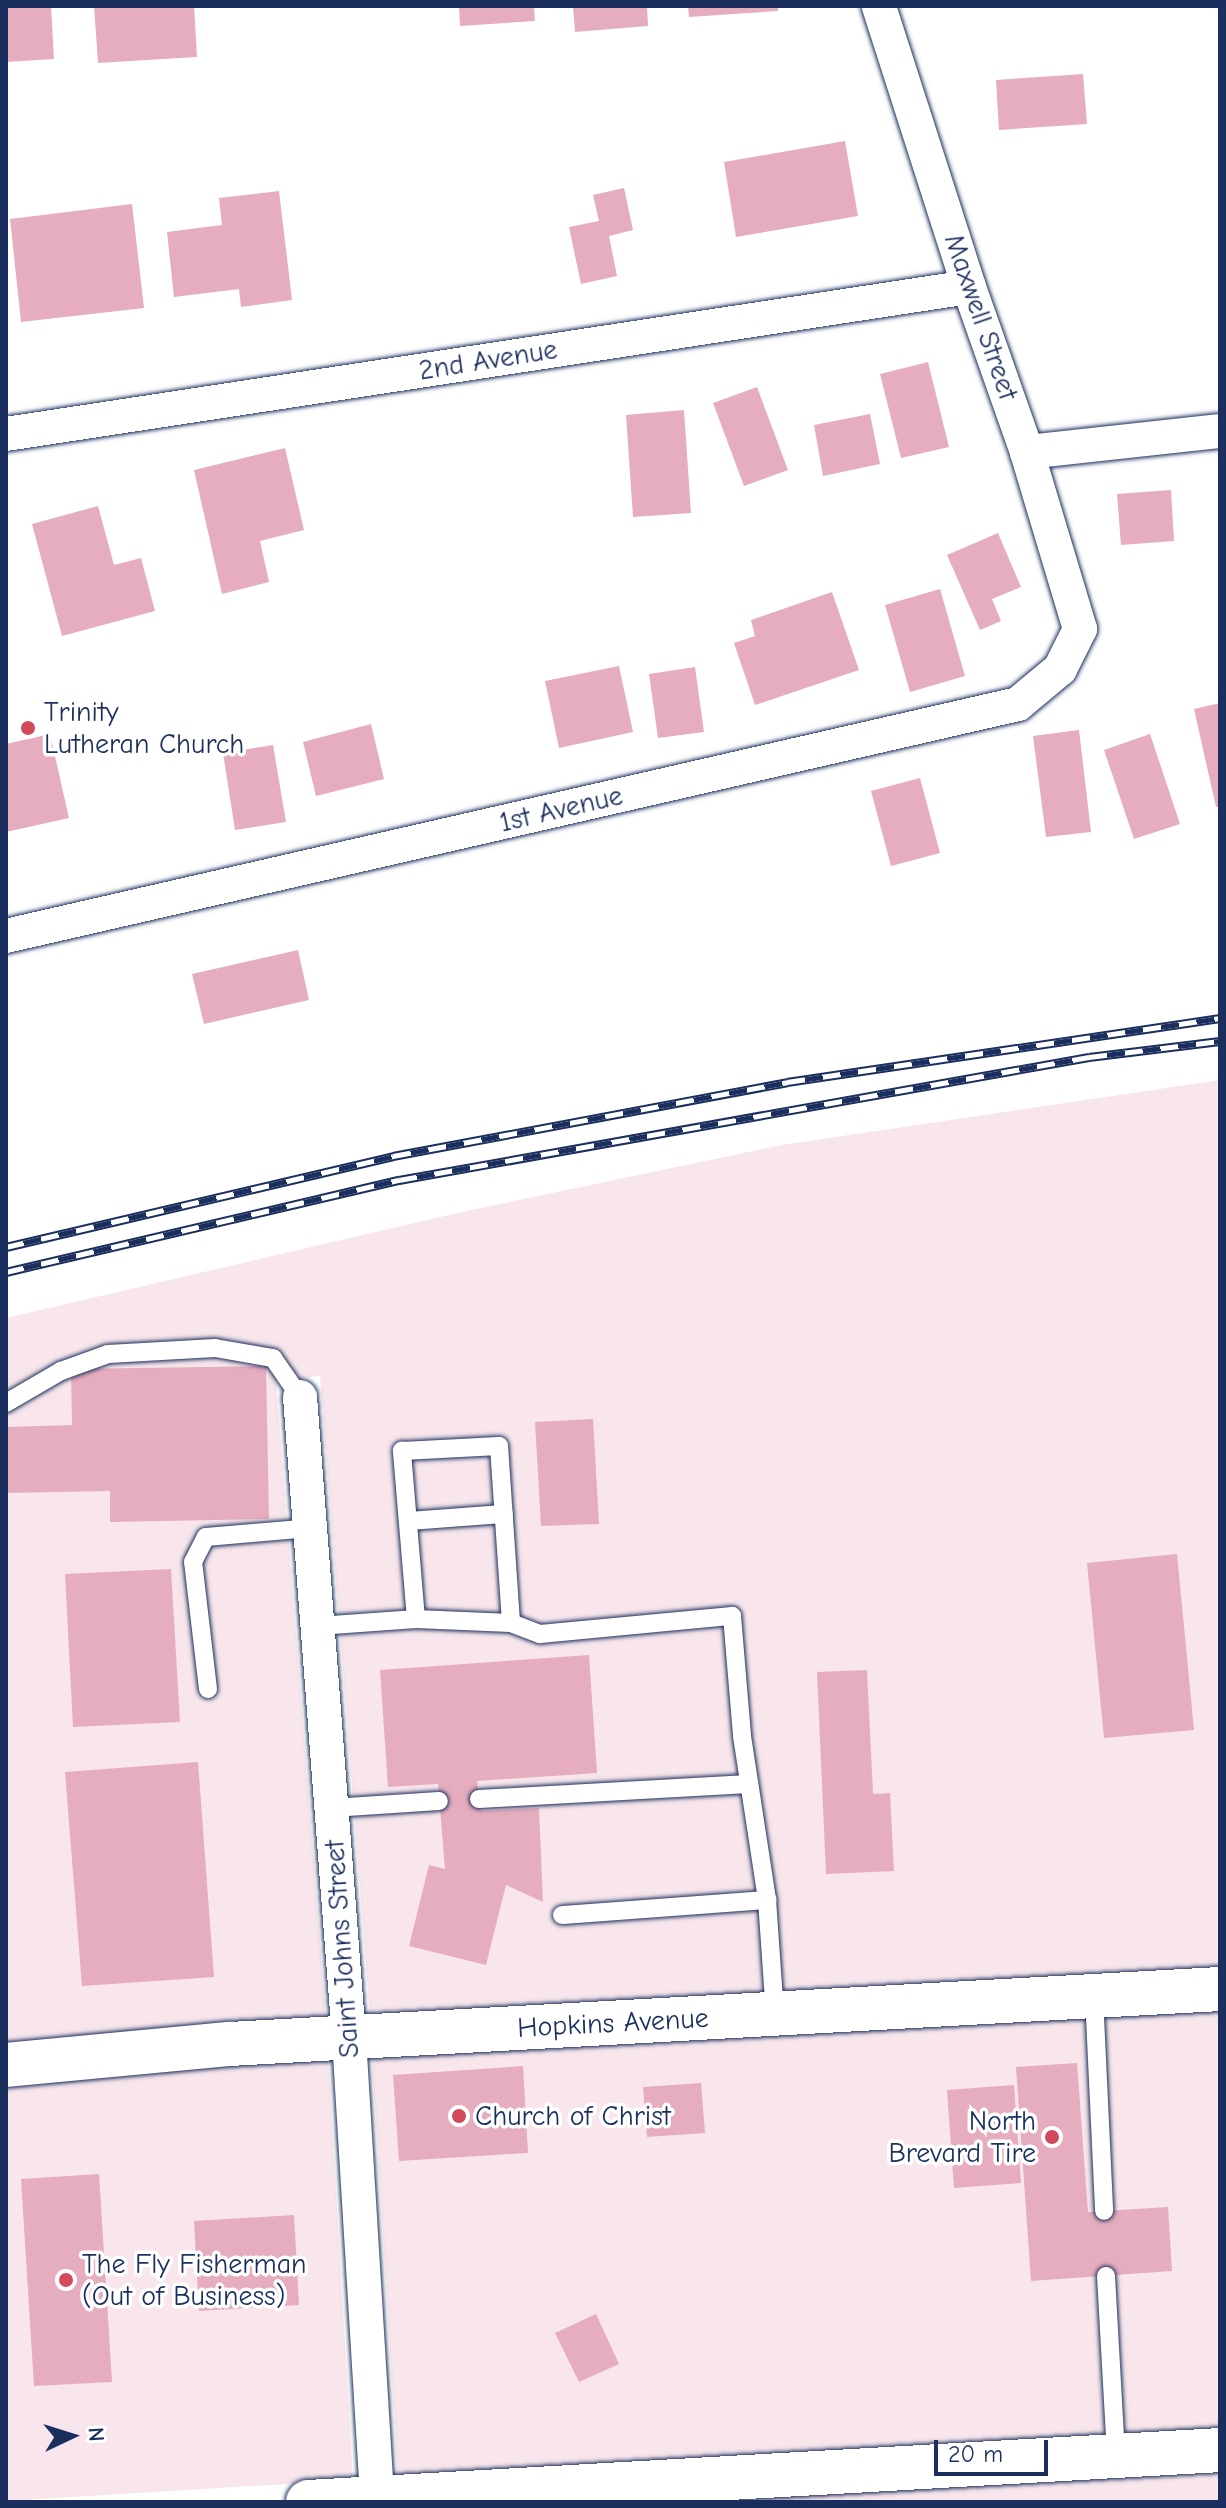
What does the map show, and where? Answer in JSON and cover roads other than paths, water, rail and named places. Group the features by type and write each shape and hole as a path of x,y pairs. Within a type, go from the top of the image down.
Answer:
{"main road":[{"name":"Hopkins Avenue","path":"6,2065 175,2048 1220,1989"},
{"path":"308,2502 1220,2450"}],"street":[{"name":"Maxwell Street","path":"879,6 969,287 1027,452 1080,629"},
{"name":"2nd Avenue","path":"6,434 969,287"},
{"path":"1027,452 1220,431"},
{"name":"1st Avenue","path":"6,936 1018,704 1060,669 1080,629"},
{"name":"Saint Johns Street","path":"300,1397 349,2038 377,2500"}],"lane":[{"path":"6,1403 61,1371 108,1354 215,1348 273,1358 300,1397"},
{"path":"416,1619 402,1451 499,1446 511,1623"},
{"path":"408,1521 504,1514"},
{"path":"208,1689 193,1562 206,1537 310,1528"},
{"path":"318,1626 416,1619 511,1623 540,1634 732,1616 749,1784 767,1900 775,2014"},
{"path":"479,1799 749,1784"},
{"path":"332,1808 439,1801"},
{"path":"562,1915 767,1900"},
{"path":"1094,1996 1104,2211"},
{"path":"1106,2276 1116,2456"}],"railway":[{"path":"6,1247 393,1156 787,1082 1220,1018"},
{"path":"6,1272 399,1180 1089,1057 1220,1041"}],"place":[{"name":"Trinity Lutheran Church","path":"28,728"},
{"name":"Church of Christ","path":"459,2116"},
{"name":"North Brevard Tire","path":"1052,2137"},
{"name":"The Fly Fisherman (Out of Business)","path":"66,2280"}]}
